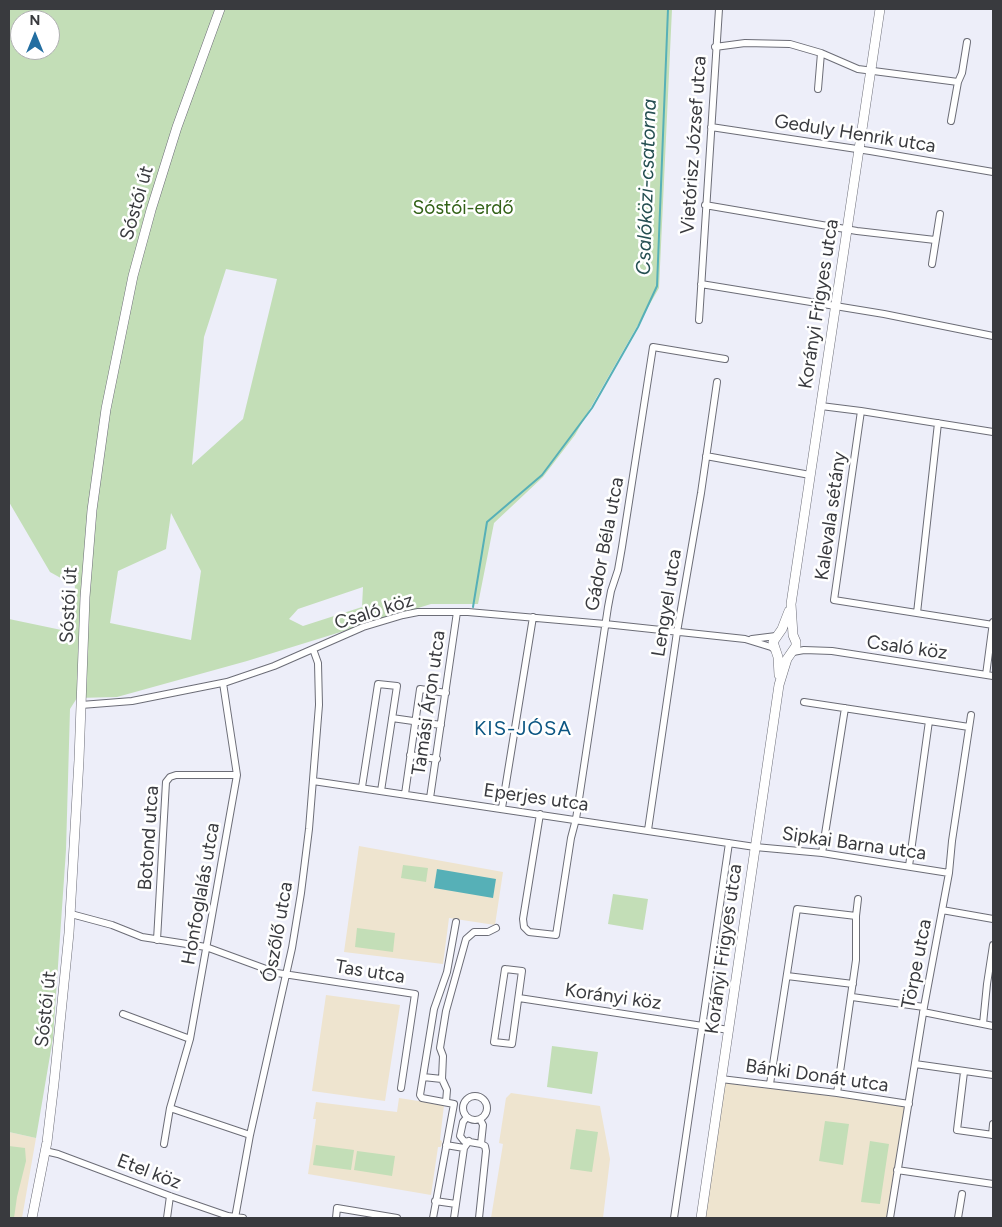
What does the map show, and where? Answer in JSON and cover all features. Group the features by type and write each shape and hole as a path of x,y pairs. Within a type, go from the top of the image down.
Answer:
{"street":[{"name":"Sóstói út","path":"32,1218 45,1150 56,1064 71,914 84,623 91,522 98,459 115,359 133,276 176,127 220,9"},
{"name":"Vietórisz József utca","path":"698,320 719,9"},
{"name":"Korányi Frigyes utca","path":"701,1218 779,685 779,664 773,642 782,629 791,604 880,9"},
{"path":"715,47 769,42 790,44 821,53 858,69 958,82"},
{"path":"951,121 967,42"},
{"path":"818,89 821,53"},
{"name":"Geduly Henrik utca","path":"711,127 859,149 993,172"},
{"path":"705,205 847,229 935,240"},
{"path":"932,264 940,214"},
{"path":"701,284 884,314 993,336"},
{"name":"Gádor Béla utca","path":"540,814 523,919 524,927 529,932 556,935 571,838 576,819 605,624 622,546 652,347 725,359"},
{"name":"Lengyel utca","path":"648,830 676,632 718,382"},
{"path":"821,406 993,432"},
{"name":"Kalevala sétány","path":"861,411 834,600 993,624 990,675"},
{"path":"918,613 938,423"},
{"path":"706,456 810,475"},
{"name":"Korányi Frigyes utca","path":"779,685 787,659 796,646 791,604"},
{"name":"Csaló köz","path":"81,705 132,701 223,683 274,666 363,627 418,612 457,612 533,617 745,639 772,646 775,651"},
{"name":"Tamási Áron utca","path":"430,798 457,612"},
{"path":"502,808 533,617"},
{"path":"778,634 786,632 795,638"},
{"name":"Csaló köz","path":"745,639 778,634"},
{"name":"Csaló köz","path":"795,638 800,645 815,651"},
{"name":"Ószőlő utca","path":"235,1218 250,1135 286,974 301,893 309,829 319,705 318,663 313,649"},
{"name":"Csaló köz","path":"792,653 804,650 832,652 990,675"},
{"path":"775,651 784,656 792,653"},
{"name":"Honfoglalás utca","path":"164,1144 170,1108 190,1039 237,775 223,683"},
{"path":"362,787 378,684 397,686 381,791"},
{"path":"405,794 420,690 446,694"},
{"path":"804,702 969,727"},
{"path":"822,853 845,708"},
{"name":"Törpe utca","path":"890,1218 923,1009 950,873 952,841 971,716"},
{"path":"392,718 441,725"},
{"path":"909,866 929,720"},
{"path":"410,755 437,759"},
{"name":"Botond utca","path":"157,940 166,782 170,777 176,775 237,775"},
{"name":"Eperjes utca","path":"313,781 755,847"},
{"name":"Korányi Frigyes utca","path":"674,1218 730,842"},
{"name":"Sipkai Barna utca","path":"755,847 822,853 950,873"},
{"path":"837,1093 852,997 856,960 858,899"},
{"path":"770,1084 797,909 856,916"},
{"path":"942,910 993,919"},
{"path":"71,914 112,925 142,937 206,947 278,973 286,974"},
{"path":"433,1218 454,1104 420,1096 434,1009 446,972 456,922"},
{"path":"446,1102 447,1090 442,1079 443,1056 440,1048 446,1011 466,939 474,932 488,932 496,928"},
{"path":"983,1024 993,945"},
{"path":"505,969 522,971 519,998 512,1044 494,1042 505,969"},
{"name":"Tas utca","path":"286,974 415,994 401,1088"},
{"path":"787,976 853,984"},
{"path":"852,997 923,1009 993,1026"},
{"name":"Korányi köz","path":"519,998 729,1030"},
{"path":"434,1009 446,1011"},
{"path":"123,1014 190,1039"},
{"path":"915,1064 993,1075"},
{"path":"964,1072 957,1130 993,1135 993,1124"},
{"path":"423,1077 442,1079"},
{"name":"Bánki Donát utca","path":"721,1078 909,1104"},
{"path":"479,1097 486,1103 487,1110 480,1119 471,1120 467,1117 463,1108 465,1102 470,1098 479,1097"},
{"path":"170,1108 250,1135"},
{"path":"467,1117 463,1122 460,1136 464,1141 482,1144"},
{"path":"479,1218 486,1151 485,1146 482,1144 483,1125 480,1119"},
{"path":"454,1218 464,1148 469,1142"},
{"path":"446,1145 464,1148"},
{"name":"Etel köz","path":"45,1150 228,1216 243,1218"},
{"path":"897,1170 993,1184"},
{"path":"958,1218 962,1194"},
{"path":"167,1218 170,1196"},
{"path":"436,1201 456,1204"},
{"path":"336,1218 338,1208 397,1218"}],"shaded area":[{"path":"359,846 503,872 495,925 449,918 443,964 344,952"},
{"path":"326,995 400,1005 385,1101 312,1091"},
{"path":"721,1079 909,1104 890,1218 701,1218"},
{"path":"511,1093 600,1106 610,1159 603,1218 491,1218 503,1144 499,1143 506,1098"},
{"path":"399,1098 444,1105 440,1140 442,1141 441,1147 438,1147 431,1195 308,1174 316,1119 313,1119 316,1102 397,1112"},
{"path":"9,1132 36,1138 22,1218 9,1218"}],"green space":[{"name":"Sóstói-erdő","path":"9,9 672,9 659,288 575,435 543,477 494,523 478,604 431,604 247,661 117,697 77,698 70,709 66,850 53,1038 36,1138 9,1132 9,619 71,632 75,586 50,572 9,502","holes":["226,269 277,279 243,419 192,465 204,337","171,513 201,571 191,640 110,623 118,571 166,549","363,587 362,607 303,626 289,619 298,609"]},
{"path":"403,865 428,868 426,882 401,878"},
{"path":"613,894 648,899 643,930 608,924"},
{"path":"357,928 395,933 393,952 355,947"},
{"path":"552,1046 598,1052 592,1094 547,1087"},
{"path":"825,1121 849,1124 843,1165 819,1161"},
{"path":"576,1129 598,1132 592,1172 570,1169"},
{"path":"870,1141 889,1144 880,1204 861,1202"},
{"path":"316,1145 354,1150 351,1170 313,1165"},
{"path":"9,1146 25,1148 26,1161 14,1218 9,1218"},
{"path":"357,1151 395,1156 392,1176 354,1170"}],"water":[{"path":"437,869 496,879 493,898 434,888"}],"waterway":[{"name":"Csalóközi-csatorna","path":"473,607 487,522 542,475 592,408 638,327 657,286 668,9"}],"district":[{"name":"KIS-JÓSA","path":"523,729"}]}
